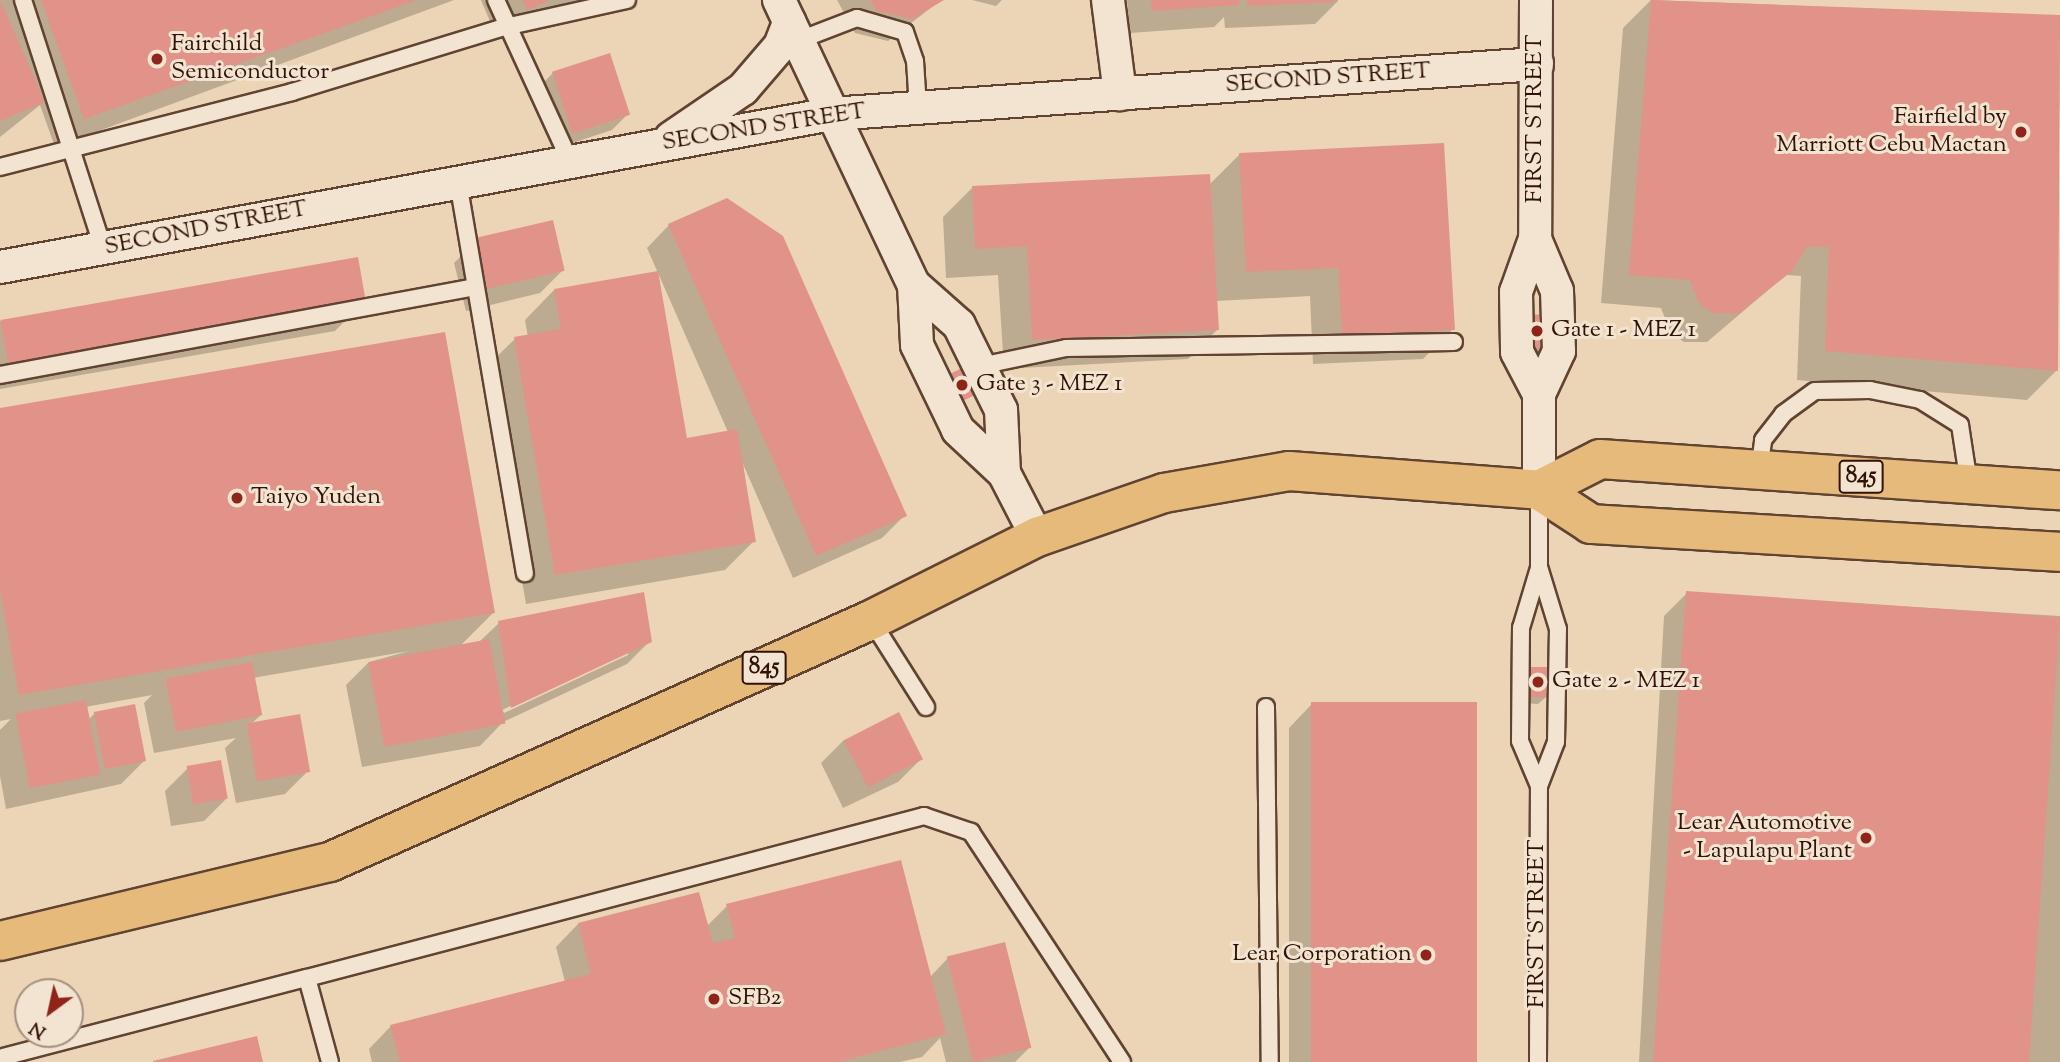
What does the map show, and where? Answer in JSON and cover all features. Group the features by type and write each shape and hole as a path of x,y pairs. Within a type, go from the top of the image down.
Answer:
{"main road":[{"name":"845","path":"1539,489 1600,459 2060,490"},
{"name":"845","path":"0,942 330,862 871,620 1037,537 1164,493 1289,471 1539,489 1591,524 2060,552"}],"street":[{"path":"1108,0 1121,94"},
{"name":"FIRST STREET","path":"1536,0 1535,239 1516,292 1517,342 1539,394 1539,489"},
{"path":"789,21 914,285 959,325 1001,410 1004,473"},
{"path":"663,144 743,89 780,46 789,21"},
{"name":"SECOND STREET","path":"0,267 831,114 1537,64"},
{"name":"FIRST STREET","path":"1535,239 1557,291 1559,351 1539,394"},
{"path":"914,285 917,345 958,430 1004,473 1037,537"}],"lane":[{"path":"23,0 103,248"},
{"path":"496,0 505,27 570,161"},
{"path":"0,167 73,152 505,27 627,0"},
{"path":"789,21 857,18 905,32 918,108"},
{"path":"458,182 525,573"},
{"path":"0,375 475,287"},
{"path":"979,366 1066,348 1454,342"},
{"path":"1759,470 1763,440 1783,414 1815,391 1870,390 1920,400 1960,425 1969,484"},
{"name":"FIRST STREET","path":"1538,1062 1539,786 1556,742 1558,642 1539,567 1539,489"},
{"name":"FIRST STREET","path":"1539,567 1521,628 1520,741 1539,786"},
{"path":"871,620 926,707"},
{"path":"1266,707 1270,1062"},
{"path":"3,1057 924,816 971,832 1120,1061"},
{"path":"307,978 330,1062"}],"building":[{"path":"0,0 45,102 0,121"},
{"name":"Fairchild Semiconductor","path":"41,0 417,0 84,119"},
{"path":"523,0 550,0 527,10"},
{"path":"870,0 944,0 912,19 877,11"},
{"path":"1151,0 1239,0 1239,5 1152,11"},
{"path":"1247,0 1334,0 1334,2 1247,6"},
{"path":"1651,0 2060,15 2058,371 1825,351 1829,247 1807,246 1792,271 1738,314 1713,313 1699,304 1690,280 1629,275"},
{"path":"610,53 630,115 572,134 552,72"},
{"path":"1444,143 1455,330 1342,335 1338,268 1246,272 1239,153"},
{"path":"1210,174 1219,330 1032,340 1027,246 975,249 972,186"},
{"path":"727,198 783,236 907,516 816,556 668,224"},
{"path":"553,220 565,271 488,288 476,238"},
{"path":"358,257 366,302 9,365 1,320"},
{"path":"658,271 687,438 737,429 756,542 555,575 514,337 561,329 554,289"},
{"name":"Gate 1 - MEZ 1","path":"1530,314 1544,315 1542,349 1528,348"},
{"name":"Taiyo Yuden","path":"445,332 495,613 19,695 0,589 0,408"},
{"name":"Gate 3 - MEZ 1","path":"964,367 977,394 960,402 947,375"},
{"name":"Lear Automotive - Lapulapu Plant","path":"1686,591 2060,617 2029,1062 1653,1062"},
{"path":"644,592 652,642 511,708 498,621"},
{"path":"489,639 505,723 385,747 368,662"},
{"path":"252,662 262,715 176,732 166,679"},
{"name":"Gate 2 - MEZ 1","path":"1529,667 1548,667 1548,697 1529,697"},
{"path":"86,700 101,775 30,788 15,714"},
{"path":"1311,702 1477,702 1477,1062 1311,1062"},
{"path":"135,704 146,761 105,769 94,712"},
{"path":"899,712 923,759 868,787 844,740"},
{"path":"300,714 310,772 257,781 247,723"},
{"path":"221,760 228,798 193,804 187,766"},
{"name":"SFB2","path":"901,860 946,1034 837,1062 400,1062 390,1025 591,974 578,923 699,892 713,943 735,938 726,904"},
{"path":"1005,942 1031,1048 973,1062 947,957"},
{"path":"257,1036 263,1062 153,1062 153,1061"}],"place":[{"name":"Fairchild Semiconductor","path":"157,59"},
{"name":"Fairfield by Marriott Cebu Mactan","path":"2021,132"},
{"name":"Gate 1 - MEZ 1","path":"1537,331"},
{"name":"Gate 3 - MEZ 1","path":"962,385"},
{"name":"Taiyo Yuden","path":"237,498"},
{"name":"Gate 2 - MEZ 1","path":"1538,682"},
{"name":"Lear Automotive - Lapulapu Plant","path":"1866,838"},
{"name":"Lear Corporation","path":"1426,955"},
{"name":"SFB2","path":"714,999"}]}
